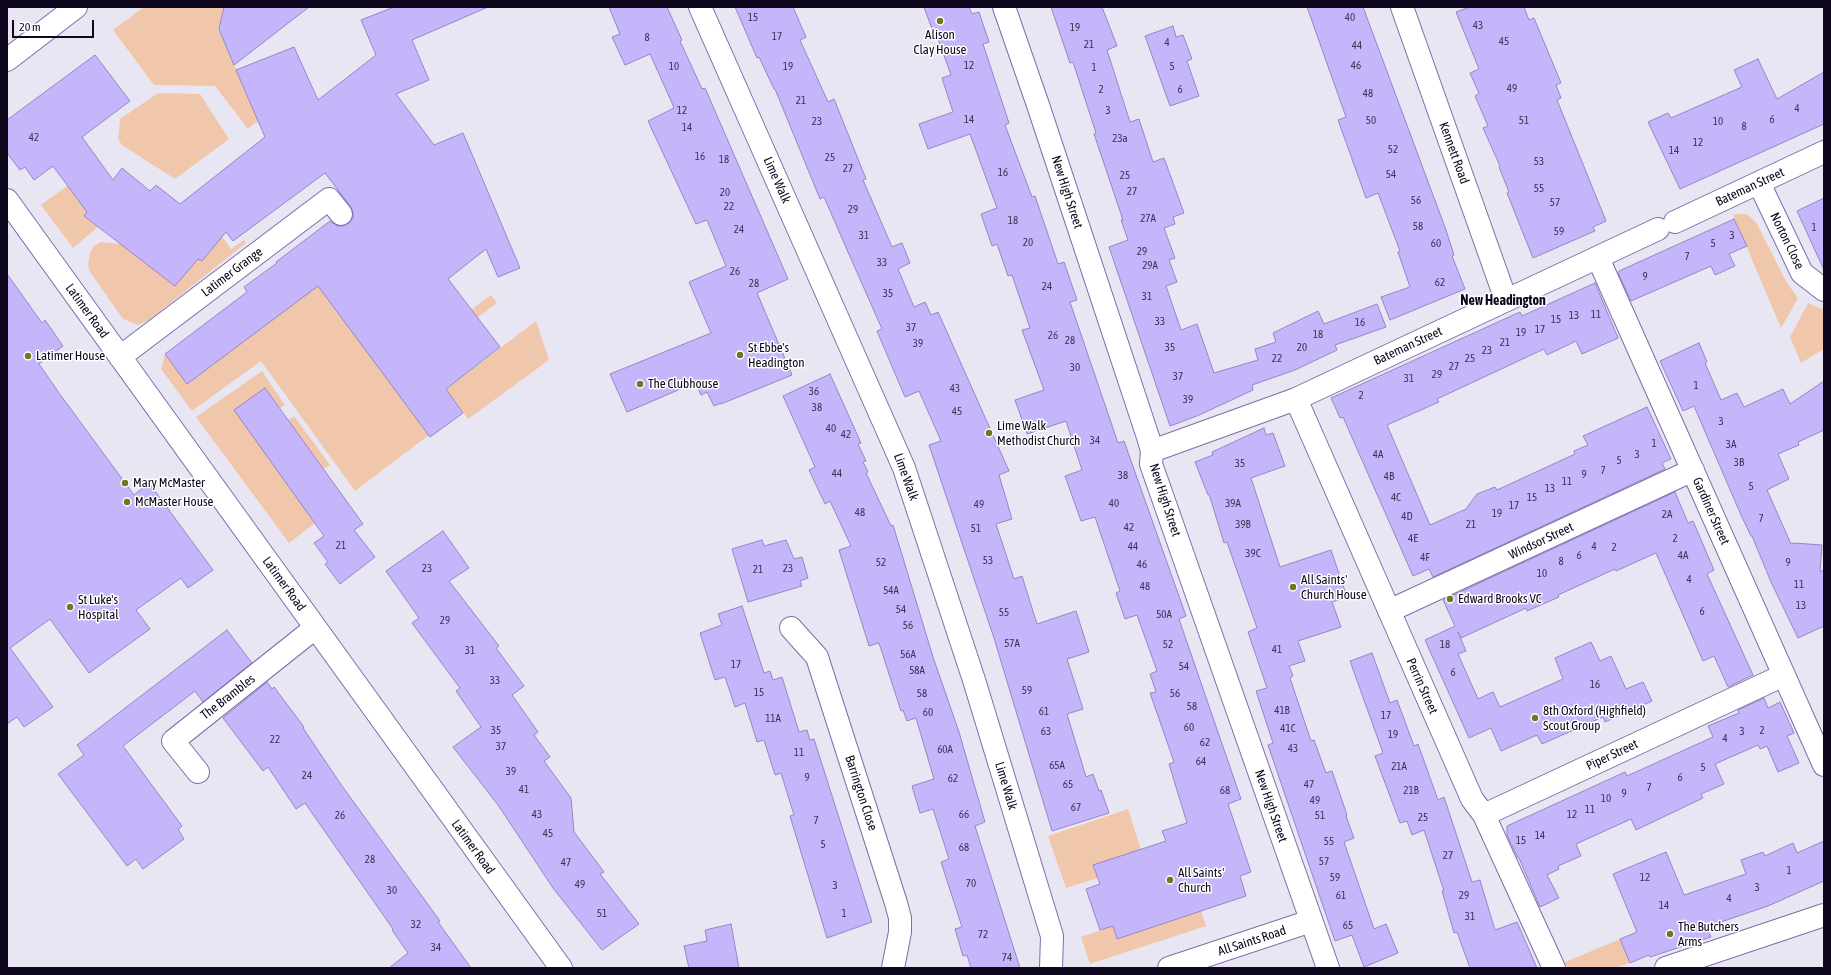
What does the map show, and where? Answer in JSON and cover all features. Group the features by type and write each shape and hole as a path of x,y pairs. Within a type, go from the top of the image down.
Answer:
{"street":[{"path":"7,60 76,7"},
{"name":"Lime Walk","path":"700,7 904,468 974,680 1052,936 1051,968"},
{"name":"New High Street","path":"1004,7 1038,104 1152,451 1151,464 1328,968"},
{"name":"Kennett Road","path":"1402,7 1506,300"},
{"name":"Bateman Street","path":"1152,451 1296,399 1824,152"},
{"name":"Norton Close","path":"1759,183 1802,273 1824,290"},
{"name":"Latimer Grange","path":"120,357 329,199 341,214"},
{"name":"Latimer Road","path":"7,200 560,968"},
{"name":"Gardiner Street","path":"1598,258 1824,765"},
{"name":"Perrin Street","path":"1296,399 1472,799 1484,815 1554,968"},
{"name":"Windsor Street","path":"1389,611 1693,470"},
{"name":"The Brambles","path":"198,772 173,741 315,628"},
{"name":"Barrington Close","path":"791,628 817,657 896,904 900,918 900,932 893,968"},
{"name":"Piper Street","path":"1484,815 1784,675"},
{"path":"1666,968 1824,915"},
{"name":"All Saints Road","path":"1169,968 1311,921"}],"shaded area":[{"path":"144,7 224,7 218,31 238,36 228,50 250,103 270,111 248,129 215,86 154,85 113,30"},
{"path":"158,93 200,94 229,139 175,179 122,145 118,139 120,119"},
{"path":"78,178 89,210 84,216 98,227 73,248 41,205"},
{"path":"1746,214 1756,222 1787,283 1798,298 1781,328 1733,215"},
{"path":"219,232 231,249 244,240 246,243 149,320 138,325 123,319 90,272 88,265 90,253 94,246 101,242 121,244 175,286 198,259 202,261 210,252 206,249"},
{"path":"306,269 429,435 355,491 261,361 192,411 161,369 165,354 187,384 298,300"},
{"path":"491,295 497,303 476,319 425,344"},
{"path":"1808,303 1824,310 1824,349 1801,363 1790,337"},
{"path":"536,321 549,360 468,419 446,389"},
{"path":"262,371 285,405 280,408 265,388 235,410 315,523 289,543 196,417"},
{"path":"294,416 330,465 324,469 288,420"},
{"path":"1128,809 1141,850 1098,878 1066,888 1048,836"},
{"path":"1201,911 1206,926 1090,964 1081,937 1113,926 1117,939"},
{"path":"1620,939 1630,963 1615,968 1567,968 1565,962"}],"building":[{"path":"224,7 309,7 234,65 219,29"},
{"path":"394,7 488,7 412,40 429,80 396,94 434,145 463,133 520,268 498,277 486,249 448,279 500,347 446,389 463,413 430,437 318,286 187,384 165,354 247,292 244,287 330,221 337,226 343,226 349,223 353,218 351,207 325,173 233,241 226,232 202,261 198,259 175,286 84,216 87,212 53,166 34,180 25,167 20,170 7,153 7,120 95,55 130,101 82,137 113,180 122,168 150,191 156,185 180,204 265,137 236,70 294,47 318,100 376,55 361,20"},
{"path":"609,7 667,7 682,40 680,41 702,89 705,88 788,279 757,293 792,375 714,406 707,392 701,395 697,386 694,388 692,384 627,412 610,374 711,333 689,282 726,266 707,220 696,224 648,121 674,108 650,54 625,65 612,37 620,34"},
{"path":"735,7 793,7 806,37 800,40 828,102 834,99 866,179 863,180 892,247 902,243 910,263 898,269 914,307 925,302 931,315 938,312 1009,471 999,475 1012,519 996,524 1014,579 1022,576 1037,624 1076,611 1089,652 1067,659 1083,709 1067,714 1086,777 1093,774 1099,791 1101,790 1109,813 1052,831 994,638 929,445 941,441 919,391 905,397 877,331 882,329 824,197 820,199 775,89 759,57 757,58"},
{"path":"924,7 969,7 972,14 979,12 989,42 983,44 1009,123 1005,125 1032,197 1035,196 1058,264 1064,262 1077,300 1070,302 1118,443 1124,441 1186,616 1179,619 1241,799 1228,804 1251,872 1240,876 1246,896 1117,939 1113,926 1100,930 1086,889 1100,884 1093,865 1166,841 1162,831 1187,823 1169,764 1174,762 1150,693 1156,692 1150,674 1157,671 1137,615 1125,619 1116,593 1120,591 1095,517 1081,521 1065,476 1082,470 1066,421 1027,434 1015,400 1044,390 1022,330 1030,328 1012,275 1008,276 997,244 992,246 981,214 997,208 970,134 928,149 919,124 953,112 942,78 951,75 937,36 935,37"},
{"path":"1051,7 1102,7 1117,46 1107,50 1130,122 1139,119 1153,162 1164,158 1184,213 1173,217 1175,224 1164,228 1175,258 1169,260 1177,282 1166,286 1181,330 1197,324 1214,373 1258,360 1255,349 1276,342 1273,333 1318,311 1324,324 1377,304 1386,327 1335,345 1337,350 1295,370 1252,385 1253,390 1197,416 1170,426 1109,247 1128,240 1121,220 1123,220 1094,134 1096,133 1073,62 1070,63"},
{"path":"1307,7 1363,7 1446,230 1454,255 1452,256 1465,289 1390,320 1381,297 1410,287 1398,252 1400,251 1378,193 1366,198 1338,120 1346,117"},
{"path":"1470,7 1524,7 1529,20 1534,18 1561,83 1556,85 1561,98 1557,100 1606,221 1593,227 1595,231 1533,258 1507,193 1509,192 1499,167 1500,166 1483,128 1488,126 1475,96 1479,93 1470,73 1479,69 1456,12"},
{"path":"1173,26 1176,37 1183,35 1192,59 1187,61 1199,96 1170,106 1145,36"},
{"path":"1758,59 1777,99 1824,72 1824,124 1680,189 1648,122 1668,113 1671,118 1742,87 1734,70"},
{"path":"1824,198 1824,270 1797,211"},
{"path":"1734,219 1747,246 1729,254 1735,266 1715,275 1711,266 1631,301 1618,273 1619,271"},
{"path":"7,274 42,323 45,320 63,346 39,364 59,393 134,495 149,483 213,570 188,588 181,578 136,610 150,629 89,673 50,619 10,648 53,707 24,727 17,717 7,724"},
{"path":"1595,283 1618,338 1582,354 1576,341 1547,355 1544,349 1437,399 1439,402 1387,425 1430,525 1466,509 1477,494 1495,487 1497,490 1575,454 1574,451 1588,445 1583,436 1647,407 1671,459 1662,463 1665,469 1433,577 1429,569 1413,576 1343,417 1340,418 1331,398 1520,312 1522,316"},
{"path":"1699,343 1707,362 1705,363 1721,400 1737,393 1744,407 1783,389 1790,404 1824,381 1824,430 1798,442 1799,445 1778,454 1789,479 1767,490 1791,544 1822,545 1820,572 1824,570 1824,626 1798,638 1771,582 1694,406 1683,411 1660,361"},
{"path":"830,374 861,443 858,444 866,461 863,462 868,472 866,473 891,526 893,525 933,657 959,732 985,822 975,826 1020,968 971,968 967,955 963,956 955,929 962,927 941,862 949,859 933,809 920,813 912,786 934,779 916,718 907,721 903,710 901,711 879,643 869,646 839,550 851,546 830,501 825,504 809,470 815,467 783,396"},
{"path":"265,388 363,524 354,530 375,557 340,584 325,564 328,562 314,543 324,536 234,410"},
{"path":"1264,428 1266,435 1273,433 1285,466 1251,478 1280,567 1331,550 1347,597 1332,602 1341,627 1298,641 1305,661 1289,666 1293,676 1290,678 1311,741 1314,740 1326,773 1332,771 1347,815 1346,816 1354,838 1344,842 1374,929 1386,924 1398,953 1364,967 1352,935 1335,941 1268,745 1273,743 1256,691 1267,688 1248,632 1257,628 1227,542 1224,543 1209,494 1208,495 1195,462 1213,455 1212,452"},
{"path":"1675,492 1688,523 1693,521 1714,570 1707,574 1753,675 1728,687 1714,656 1703,661 1656,553 1616,571 1615,569 1558,595 1559,597 1527,611 1526,608 1461,638 1458,632 1466,651 1458,654 1478,699 1493,692 1500,707 1563,679 1555,658 1591,642 1600,661 1611,656 1626,689 1643,682 1652,701 1605,722 1603,717 1542,744 1537,735 1501,751 1491,728 1469,738 1425,640 1455,626 1443,600"},
{"path":"443,531 469,568 449,581 499,646 496,648 524,686 512,695 538,732 534,735 550,757 544,761 571,798 574,832 604,872 600,874 639,924 602,950 553,888 498,805 453,747 481,727 456,691 460,688 412,623 419,618 386,571"},
{"path":"762,540 764,546 786,540 794,559 802,557 808,578 800,581 802,586 748,602 732,549"},
{"path":"742,606 764,673 770,671 773,680 782,677 799,732 807,730 810,740 814,739 872,922 827,938 790,816 794,815 781,773 775,775 764,740 757,742 745,703 735,707 725,677 715,680 700,633 722,625 718,614"},
{"path":"227,630 252,663 203,702 195,691 123,746 182,826 178,829 184,839 143,869 136,859 127,866 58,774 84,755 77,745"},
{"path":"1372,653 1390,703 1397,700 1414,746 1418,744 1438,800 1444,797 1472,882 1480,880 1495,930 1517,922 1537,968 1470,968 1457,932 1454,933 1442,891 1444,891 1424,830 1412,835 1407,821 1400,823 1375,756 1383,753 1350,661"},
{"path":"267,682 272,689 274,687 304,727 303,728 342,786 440,921 438,922 471,968 389,968 408,953 392,930 393,929 305,803 296,809 268,767 263,771 223,718"},
{"path":"1764,698 1768,708 1780,702 1794,733 1787,736 1799,763 1778,772 1767,746 1760,749 1758,745 1715,764 1724,784 1701,794 1703,798 1636,830 1631,819 1576,844 1581,856 1558,866 1559,869 1547,875 1559,898 1540,907 1519,858 1507,835 1507,826 1625,772 1627,776 1713,737 1708,726 1739,713 1738,710"},
{"path":"1824,841 1824,881 1768,906 1706,927 1711,937 1650,957 1649,955 1630,963 1620,939 1637,932 1613,874 1666,852 1684,895 1746,874 1741,860 1763,852 1765,856 1793,843 1797,853"},
{"path":"731,924 739,968 689,968 684,946 707,941 705,930"}],"place":[{"name":"Alison Clay House","path":"940,21"},
{"name":"St Ebbe's Headington","path":"740,355"},
{"name":"Latimer House","path":"28,356"},
{"name":"The Clubhouse","path":"640,384"},
{"name":"Lime Walk Methodist Church","path":"989,433"},
{"name":"Mary McMaster","path":"125,483"},
{"name":"McMaster House","path":"127,502"},
{"name":"All Saints' Church House","path":"1293,587"},
{"name":"Edward Brooks VC","path":"1450,599"},
{"name":"St Luke's Hospital","path":"70,607"},
{"name":"8th Oxford (Highfield) Scout Group","path":"1535,718"},
{"name":"All Saints' Church","path":"1170,880"},
{"name":"The Butchers Arms","path":"1670,934"}],"district":[{"name":"New Headington","path":"1503,301"}]}
